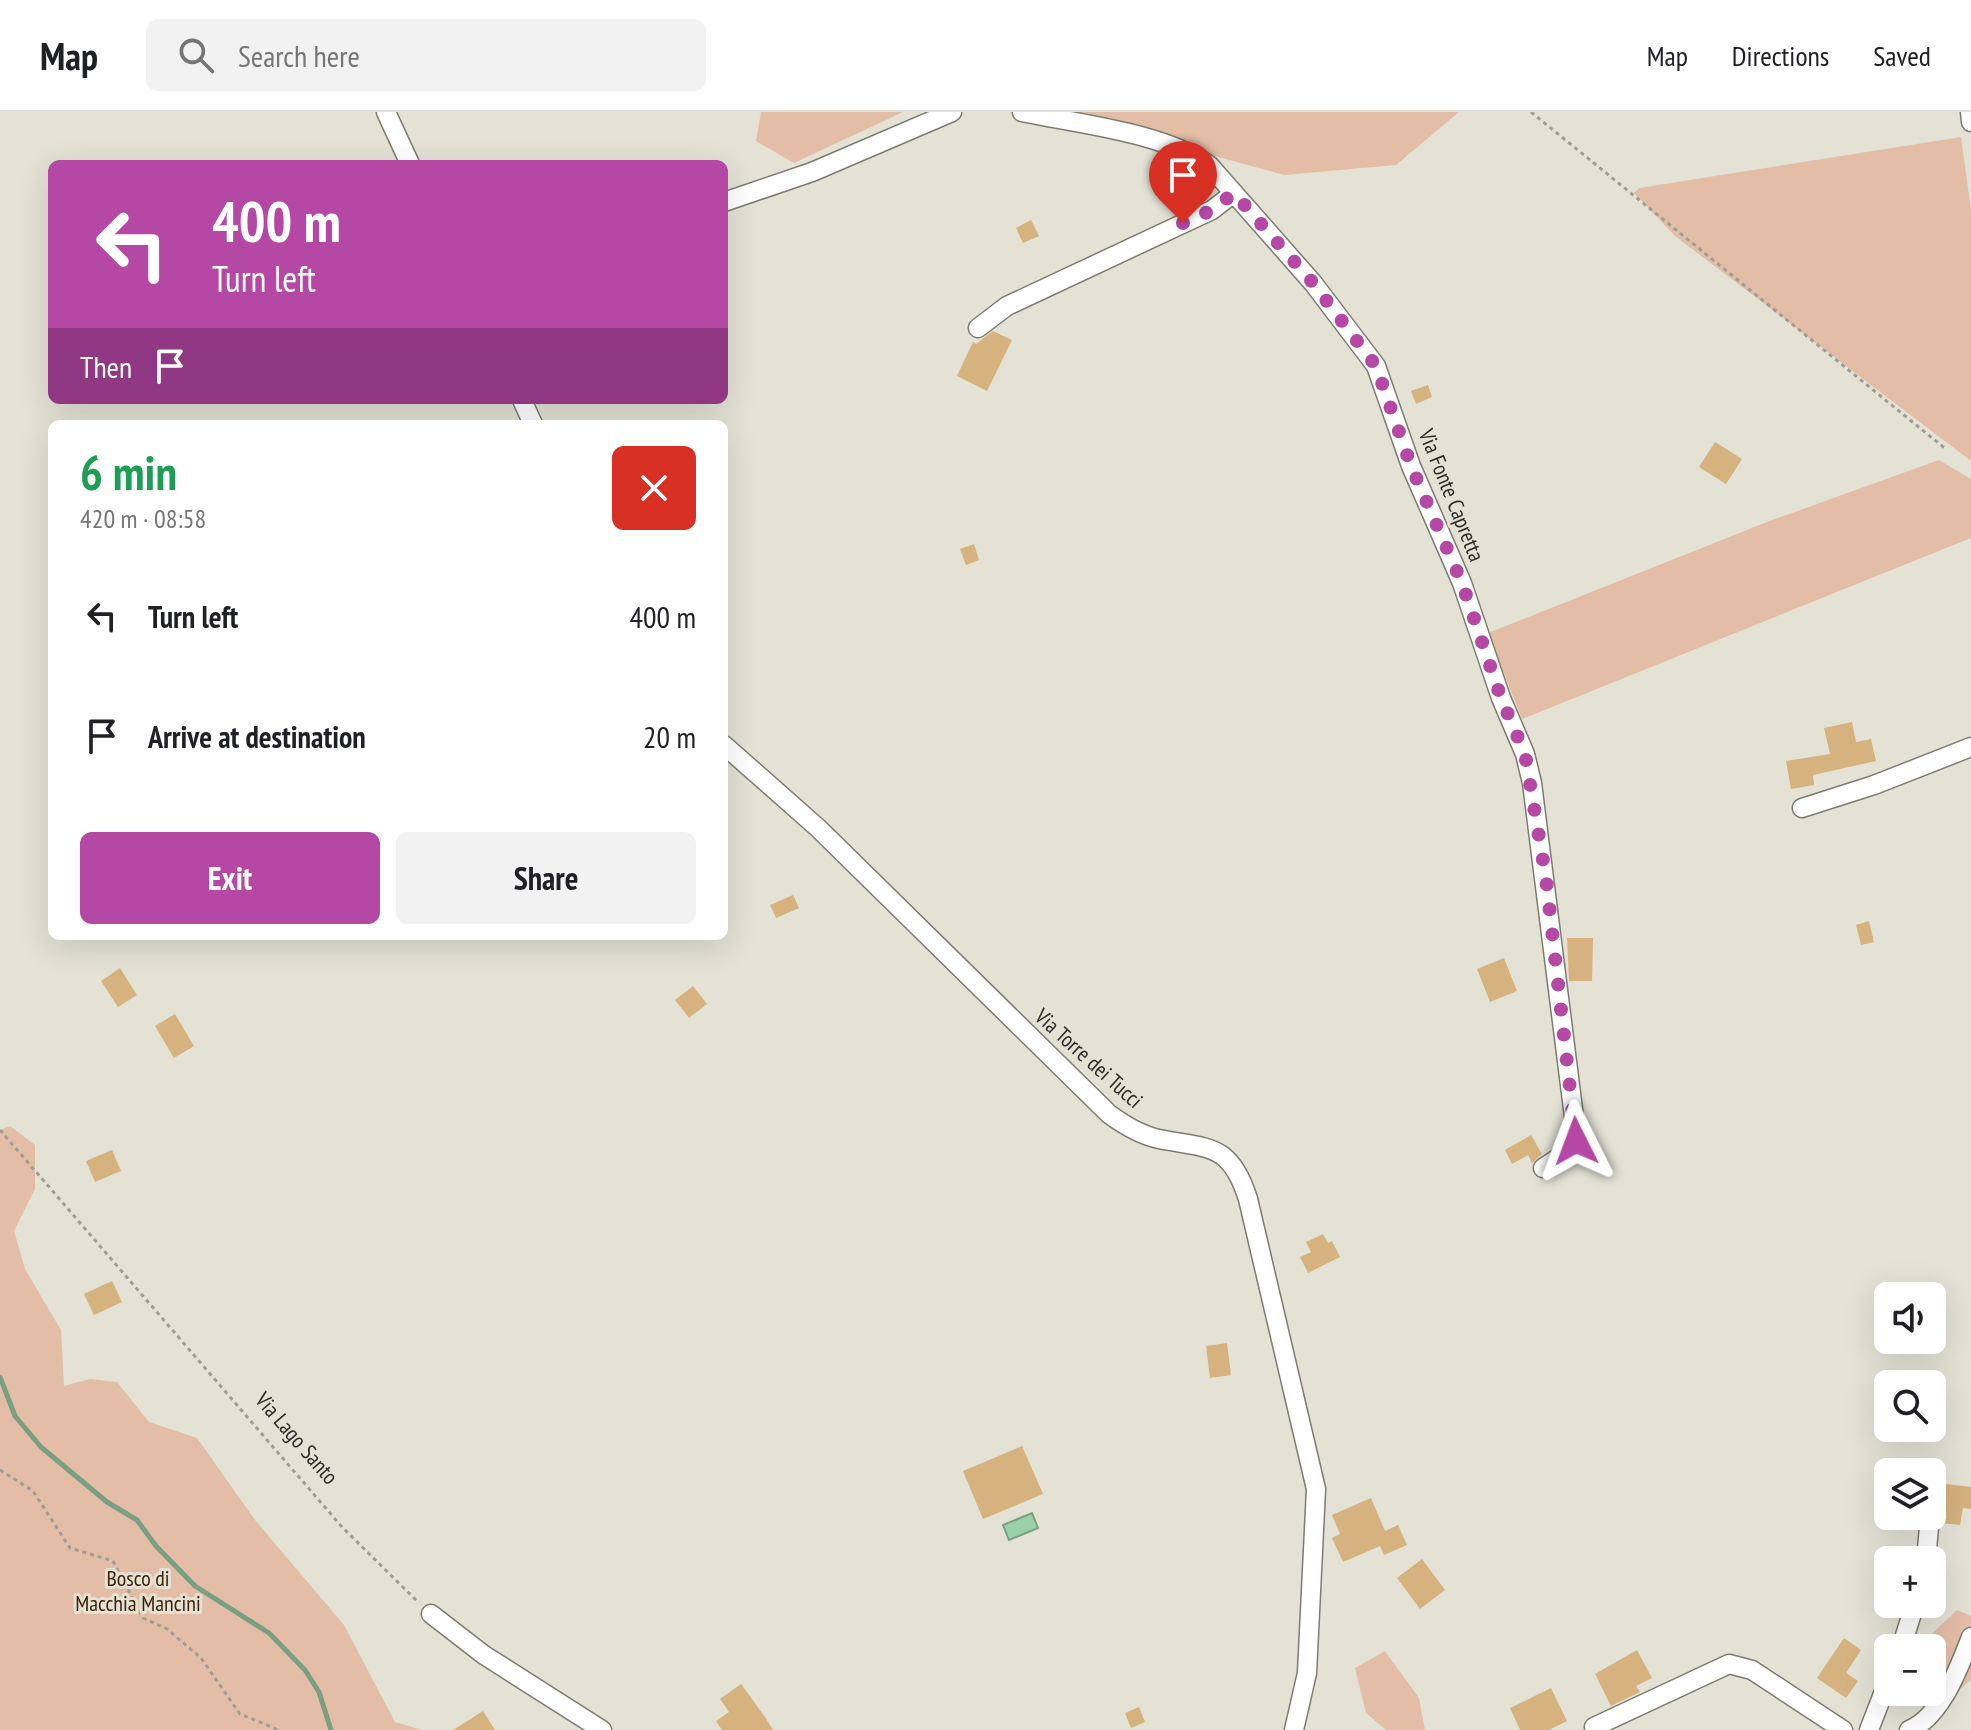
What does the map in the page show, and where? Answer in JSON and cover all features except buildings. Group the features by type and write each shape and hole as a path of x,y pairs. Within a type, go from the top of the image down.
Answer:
{"street":[{"path":"386,112 408,160"},
{"path":"728,201 812,172 952,112"},
{"name":"Via Fonte Capretta","path":"1022,112 1187,152 1209,165 1313,283 1376,366 1411,466 1462,583 1504,706 1525,754 1543,851 1560,1024 1575,1112 1576,1141 1572,1149 1543,1168"},
{"path":"1970,112 1971,122"},
{"path":"978,328 1007,306 1212,210 1234,193"},
{"path":"1802,808 1874,785 1971,747"},
{"name":"Via Torre dei Tucci","path":"728,749 818,828 1109,1114 1140,1134 1216,1148 1238,1174 1248,1199 1316,1489 1307,1673 1294,1730"},
{"path":"431,1614 484,1655 602,1730"},
{"path":"1909,1730 1924,1723 1941,1699 1961,1664 1971,1637"},
{"path":"1594,1727 1729,1664 1752,1670 1843,1730"},
{"path":"1869,1730 1878,1706"}],"path":[{"path":"1531,112 1947,450"},
{"name":"Via Lago Santo","path":"0,1130 342,1527 431,1614"},
{"path":"0,1470 33,1491 70,1548 113,1561 143,1618 167,1629 201,1658 240,1714 279,1730"}],"green space":[{"path":"761,112 903,112 794,163 756,141"},
{"path":"1057,112 1459,112 1396,165 1284,175"},
{"path":"1961,137 1971,210 1971,461 1675,236 1634,193 1639,188"},
{"path":"1939,460 1971,479 1971,538 1522,719 1488,633 1767,522"},
{"name":"Bosco di Macchia Mancini","path":"10,1126 35,1145 35,1189 14,1231 25,1269 61,1330 64,1386 90,1379 117,1382 149,1422 197,1438 255,1520 344,1625 395,1722 422,1730 0,1730 0,1130"},
{"path":"1957,1610 1971,1616 1971,1679 1962,1688 1946,1689 1946,1634 1932,1634"},
{"path":"1385,1651 1419,1698 1425,1730 1386,1730 1366,1713 1355,1668"}],"shaded area":[{"path":"1032,1513 1038,1528 1009,1540 1003,1525"}],"waterway":[{"path":"0,1377 15,1416 41,1447 107,1502 137,1520 156,1546 195,1586 269,1633 305,1670 319,1692 331,1730"}],"route":[{"path":"1183,223 1212,210 1234,193 1343,321 1376,366 1385,385 1411,466 1462,583 1501,698 1529,768 1546,878 1560,1024 1575,1112 1576,1141"}]}
